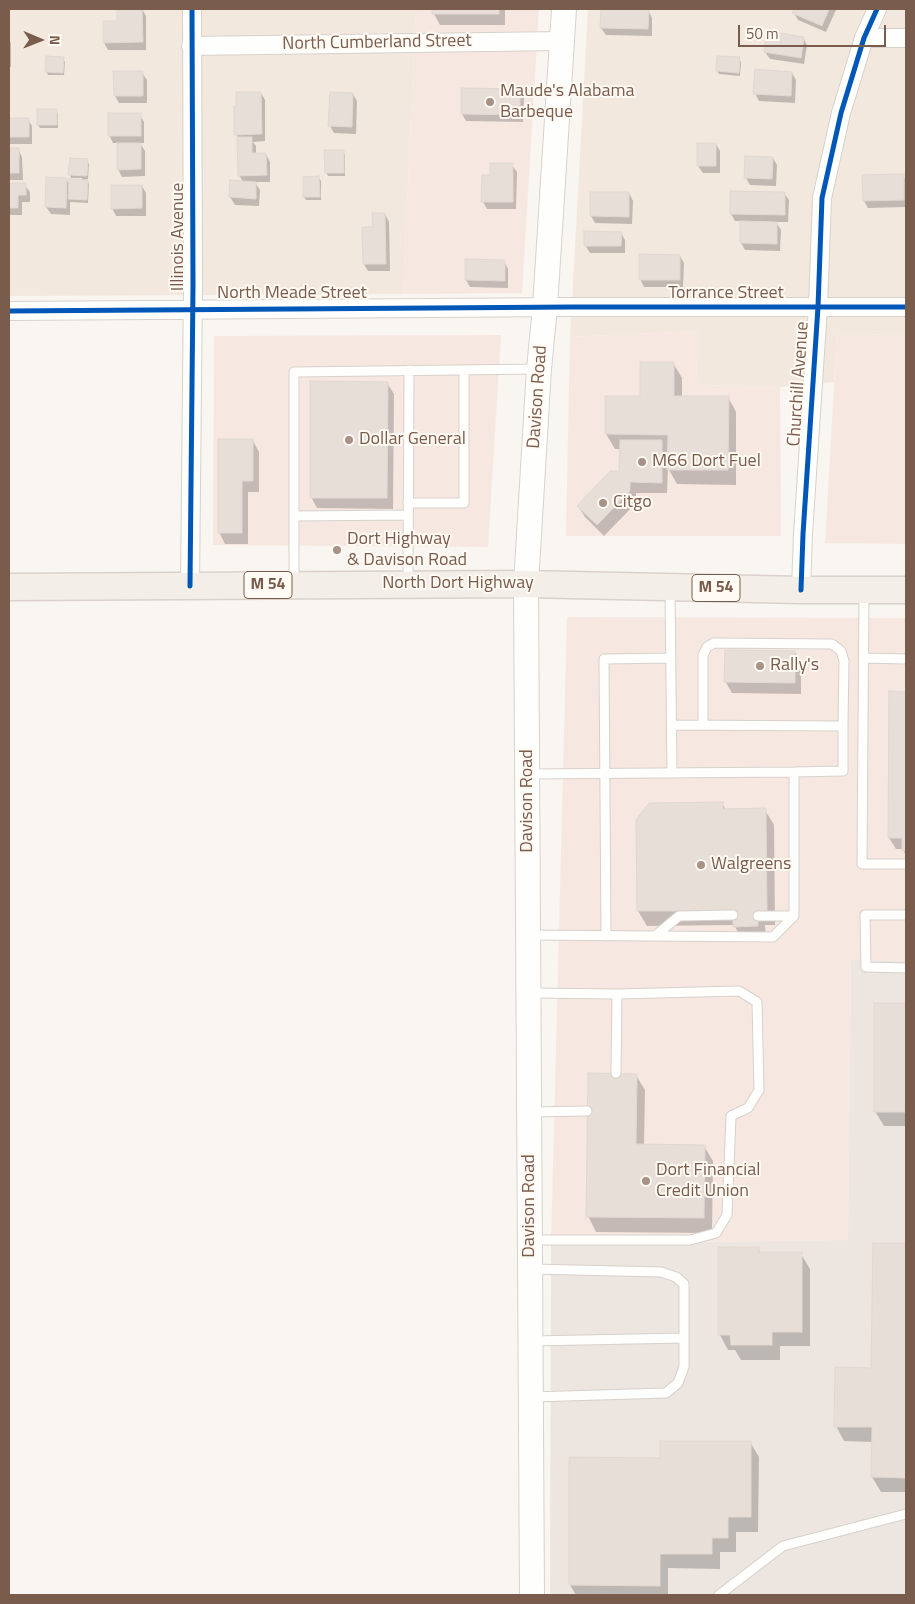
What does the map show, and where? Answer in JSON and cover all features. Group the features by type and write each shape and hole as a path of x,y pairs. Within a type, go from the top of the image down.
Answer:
{"main road":[{"name":"Davison Road","path":"532,1595 526,584 564,9"},
{"name":"North Dort Highway","path":"9,587 526,584 801,590 906,590"}],"street":[{"name":"Illinois Avenue","path":"190,586 193,308 192,9"},
{"name":"Churchill Avenue","path":"801,590 818,307 822,198 841,113 864,38 877,9"},
{"path":"864,38 906,38"},
{"name":"North Cumberland Street","path":"191,46 562,41"},
{"name":"Torrance Street","path":"545,307 906,307"},
{"name":"North Meade Street","path":"9,311 193,308 545,307"}],"lane":[{"path":"294,585 294,372 539,369"},
{"path":"408,584 409,370"},
{"path":"408,503 464,503 464,370"},
{"path":"294,516 408,515"},
{"path":"670,587 672,773"},
{"path":"864,590 862,864 906,864"},
{"path":"527,774 843,771 844,661 841,651 832,644 714,643 707,647 703,654 704,725"},
{"path":"606,936 604,658 671,658"},
{"path":"864,658 906,658"},
{"path":"672,725 843,726"},
{"path":"528,935 773,937 794,916 794,772"},
{"path":"655,936 679,916 733,915"},
{"path":"906,915 865,915 866,968 906,968"},
{"path":"758,916 794,916"},
{"path":"528,993 616,994 739,991 757,1002 759,1090 748,1108 731,1116 727,1215 716,1234 690,1240 530,1240"},
{"path":"616,994 616,1073"},
{"path":"529,1112 587,1111"},
{"path":"530,1269 661,1272 676,1276 684,1284 684,1367 678,1383 666,1393 531,1397"},
{"path":"531,1342 684,1338"},
{"path":"719,1595 783,1546 906,1514"}],"shaded area":[{"path":"9,9 416,9 403,294 9,296"},
{"path":"416,9 539,9 522,293 403,294"},
{"path":"588,9 906,9 906,335 837,334 834,382 780,387 696,385 698,331 570,337"},
{"path":"698,331 696,385 780,387 781,536 566,536 570,337"},
{"path":"837,334 906,335 906,544 825,543"},
{"path":"501,335 488,547 213,545 214,336"},
{"path":"567,617 906,618 906,961 851,960 848,1240 551,1244"},
{"path":"851,960 906,961 906,1595 550,1595 551,1244 848,1240"}],"building":[{"path":"117,9 142,9 143,42 103,43 103,21 117,21"},
{"path":"432,9 499,9 499,14 432,14"},
{"path":"601,9 649,9 648,29 600,28"},
{"path":"794,9 829,9 822,26 792,13"},
{"path":"767,31 804,37 801,58 764,52"},
{"path":"46,56 64,57 63,73 45,72"},
{"path":"717,56 740,57 739,73 716,71"},
{"path":"755,69 792,72 791,96 753,94"},
{"path":"113,71 143,71 143,96 114,96"},
{"name":"Maude's Alabama Barbeque","path":"461,88 520,89 520,115 461,114"},
{"path":"236,92 261,92 262,134 234,135"},
{"path":"330,92 353,93 352,127 328,126"},
{"path":"37,109 57,109 57,125 37,125"},
{"path":"108,113 141,113 141,136 108,136"},
{"path":"9,118 29,118 29,137 9,137"},
{"path":"237,137 252,137 252,153 266,153 267,175 238,176"},
{"path":"117,143 141,143 141,169 117,170"},
{"path":"697,143 716,143 716,166 697,166"},
{"path":"9,148 19,148 19,173 9,173"},
{"path":"324,150 344,150 344,173 325,173"},
{"path":"745,156 773,157 772,179 744,178"},
{"path":"70,158 88,159 87,176 68,175"},
{"path":"490,163 513,163 513,202 481,202 482,175 490,175"},
{"path":"904,174 904,200 863,201 862,175"},
{"path":"319,176 320,197 303,197 303,177"},
{"path":"46,177 67,178 66,208 45,207"},
{"path":"69,179 88,180 87,200 68,199"},
{"path":"230,180 256,182 256,199 229,197"},
{"path":"9,183 26,183 26,195 18,195 18,208 9,208"},
{"path":"111,185 142,185 142,208 111,209"},
{"path":"730,191 785,192 785,215 730,214"},
{"path":"590,192 629,192 629,217 590,216"},
{"path":"372,213 385,213 386,264 363,264 362,227 373,227"},
{"path":"740,221 777,222 777,244 740,243"},
{"path":"584,231 622,232 621,246 584,246"},
{"path":"639,254 680,255 680,280 639,280"},
{"path":"465,259 505,260 505,281 465,280"},
{"path":"640,362 674,362 674,396 729,396 728,470 667,470 668,435 605,434 605,396 640,396"},
{"name":"Dollar General","path":"310,381 388,382 387,498 310,498"},
{"path":"218,439 253,439 253,481 242,481 242,533 218,533"},
{"path":"620,440 662,440 662,483 630,482 630,491 597,525 577,506 610,471 619,471"},
{"name":"Rally's","path":"725,650 795,651 795,683 724,682"},
{"path":"889,691 906,692 906,851 902,851 902,838 888,838"},
{"name":"Walgreens","path":"723,802 723,809 766,808 767,911 758,911 758,926 733,927 733,911 637,911 636,820 649,803"},
{"path":"874,1003 906,1003 906,1112 874,1112"},
{"name":"Dort Financial Credit Union","path":"588,1073 637,1074 636,1144 705,1145 704,1218 586,1217"},
{"path":"873,1243 906,1243 906,1478 871,1477 872,1427 834,1427 835,1367 871,1368"},
{"path":"718,1247 759,1247 759,1252 802,1252 802,1332 772,1332 772,1345 731,1345 730,1335 718,1335"},
{"path":"660,1441 751,1441 751,1517 728,1517 728,1538 712,1538 712,1554 660,1554 660,1586 569,1585 569,1457 660,1458"}],"cycle path":[{"path":"190,586 193,285 192,9"},
{"path":"801,590 818,307 822,198 841,113 864,38 877,9"},
{"path":"9,311 906,307"}],"place":[{"name":"Maude's Alabama Barbeque","path":"490,102"},
{"name":"Dollar General","path":"349,440"},
{"name":"M66 Dort Fuel","path":"642,462"},
{"name":"Citgo","path":"603,503"},
{"name":"Dort Highway & Davison Road","path":"337,550"},
{"name":"Rally's","path":"760,666"},
{"name":"Walgreens","path":"701,865"},
{"name":"Dort Financial Credit Union","path":"646,1181"}]}
